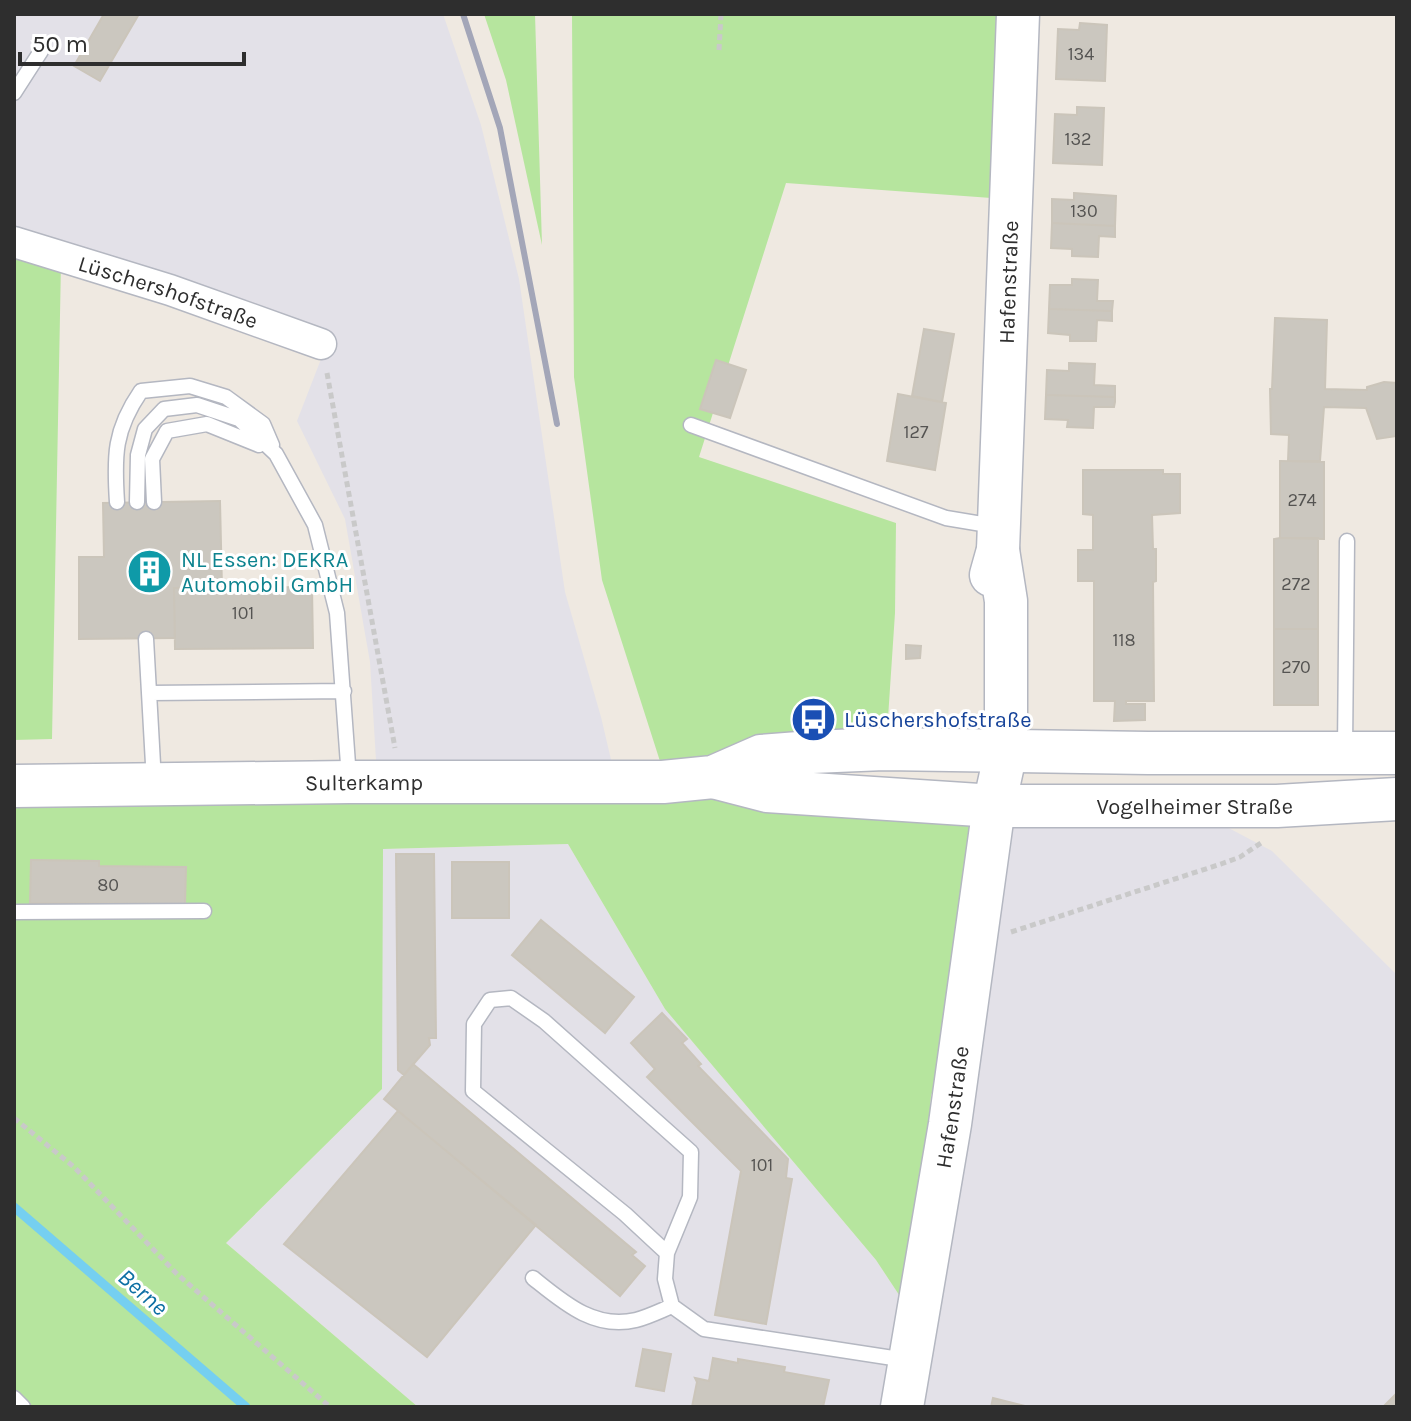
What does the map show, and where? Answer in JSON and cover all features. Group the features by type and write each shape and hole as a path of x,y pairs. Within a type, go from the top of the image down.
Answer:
{"street":[{"name":"Hafenstraße","path":"902,1407 950,1124 994,806 995,751 987,601 998,538 1018,14"},
{"name":"Lüschershofstraße","path":"14,242 170,290 321,344"},
{"name":"Sulterkamp","path":"713,777 761,756 884,749 995,751"},
{"path":"995,751 1397,753"},
{"name":"Sulterkamp","path":"14,786 605,783 713,777 767,791 994,806"},
{"name":"Vogelheimer Straße","path":"994,806 1277,806 1397,799"}],"lane":[{"path":"14,93 41,51"},
{"path":"117,502 114,455 126,413 141,391 190,386 226,397 263,424 315,525 337,613 349,782"},
{"path":"137,502 138,455 145,429 164,409 197,405 239,419 276,454"},
{"path":"154,502 152,459 167,431 207,424 244,437 276,454"},
{"path":"691,425 998,538"},
{"path":"1345,752 1347,541"},
{"path":"146,639 154,784"},
{"path":"150,693 344,691"},
{"path":"14,912 204,911"},
{"path":"667,1253 625,1214 473,1091 474,1024 490,1000 511,998 544,1021 691,1152 690,1197 667,1253 665,1279 672,1306 704,1329 910,1361"},
{"path":"533,1278 571,1309 606,1322 635,1320 672,1306"},
{"path":"14,1398 23,1407"}],"path":[{"path":"719,50 721,14"},
{"path":"321,344 394,732 397,782"},
{"path":"976,943 1240,857 1261,842 1277,806"},
{"path":"14,1118 74,1167 177,1274 330,1407"}],"shaded area":[{"path":"14,14 443,14 481,125 519,279 565,592 616,781 377,776 370,662 345,519 297,421 328,341 14,237"},
{"path":"996,807 1206,816 1272,851 1397,975 1397,1407 904,1407"},
{"path":"568,844 665,1009 876,1260 913,1316 898,1407 418,1407 226,1243 382,1089 382,849"}],"green space":[{"path":"484,14 535,14 542,245 506,80"},
{"path":"572,14 1013,14 1005,199 786,183 699,457 896,523 895,613 886,748 666,780 602,580 574,377"},
{"path":"14,247 61,262 52,739 14,740"},
{"path":"609,786 991,808 968,974 931,1096 913,1316 876,1260 665,1009 568,844 383,849 382,1089 226,1243 418,1407 14,1407 14,790"}],"building":[{"path":"104,14 139,14 100,81 74,66"},
{"path":"1080,23 1107,25 1105,81 1056,79 1058,29 1079,30"},
{"path":"1077,107 1104,108 1102,165 1053,163 1055,114 1077,115"},
{"path":"1074,193 1116,196 1115,226 1052,223 1052,199 1074,200"},
{"path":"1052,223 1115,226 1115,237 1099,236 1098,257 1072,256 1072,249 1051,248"},
{"path":"1072,279 1098,280 1097,301 1113,301 1112,311 1049,309 1050,285 1072,285"},
{"path":"1049,309 1112,311 1112,321 1097,320 1096,341 1070,341 1070,335 1048,333"},
{"path":"1275,318 1327,320 1325,389 1367,390 1367,387 1384,382 1397,383 1397,436 1377,439 1366,408 1324,407 1320,461 1288,461 1289,435 1271,434 1270,389"},
{"path":"924,329 954,334 942,402 912,396"},
{"path":"716,360 746,370 730,418 700,409"},
{"path":"1069,363 1095,364 1094,385 1115,386 1115,397 1046,395 1047,370 1069,371"},
{"path":"898,394 946,403 935,470 887,461"},
{"path":"1046,395 1115,397 1115,402 1114,407 1094,407 1093,428 1067,427 1068,420 1045,419"},
{"path":"1280,461 1324,462 1324,539 1280,538"},
{"path":"1083,470 1163,470 1163,474 1180,474 1180,513 1152,515 1153,549 1156,549 1156,581 1153,582 1154,701 1126,701 1126,704 1145,704 1145,720 1114,721 1115,701 1094,701 1094,581 1078,581 1078,550 1093,550 1093,515 1083,514"},
{"name":"NL Essen: DEKRA Automobil GmbH","path":"220,501 222,588 174,588 175,638 79,639 79,557 104,557 103,503"},
{"path":"1318,538 1318,629 1274,629 1274,539"},
{"path":"312,587 313,648 175,649 174,588"},
{"path":"1274,629 1318,629 1318,705 1274,705"},
{"path":"906,645 921,646 920,658 906,659"},
{"path":"396,854 434,854 436,1038 429,1038 430,1045 404,1075 398,1070"},
{"path":"31,860 99,861 99,866 186,867 185,904 30,903"},
{"path":"452,862 509,862 509,918 452,918"},
{"path":"541,920 634,997 605,1033 512,955"},
{"path":"662,1013 687,1039 682,1043 701,1064 698,1066 788,1159 786,1178 792,1179 766,1324 715,1315 741,1171 647,1077 655,1069 631,1043"},
{"path":"413,1064 636,1252 632,1255 645,1266 620,1296 384,1099"},
{"path":"398,1111 536,1225 427,1357 284,1244"},
{"path":"643,1349 671,1354 664,1391 636,1386"},
{"path":"713,1358 785,1367 784,1372 829,1380 823,1407 692,1407 697,1382 695,1378 709,1381"},
{"path":"1397,1393 1397,1407 1383,1407"},
{"path":"993,1398 1029,1407 991,1407"}],"waterway":[{"name":"Berne","path":"14,1207 246,1407"}],"railway":[{"path":"463,14 500,128 557,424"}],"place":[{"name":"NL Essen: DEKRA Automobil GmbH","path":"150,572"},
{"name":"Lüschershofstraße","path":"813,719"}]}
